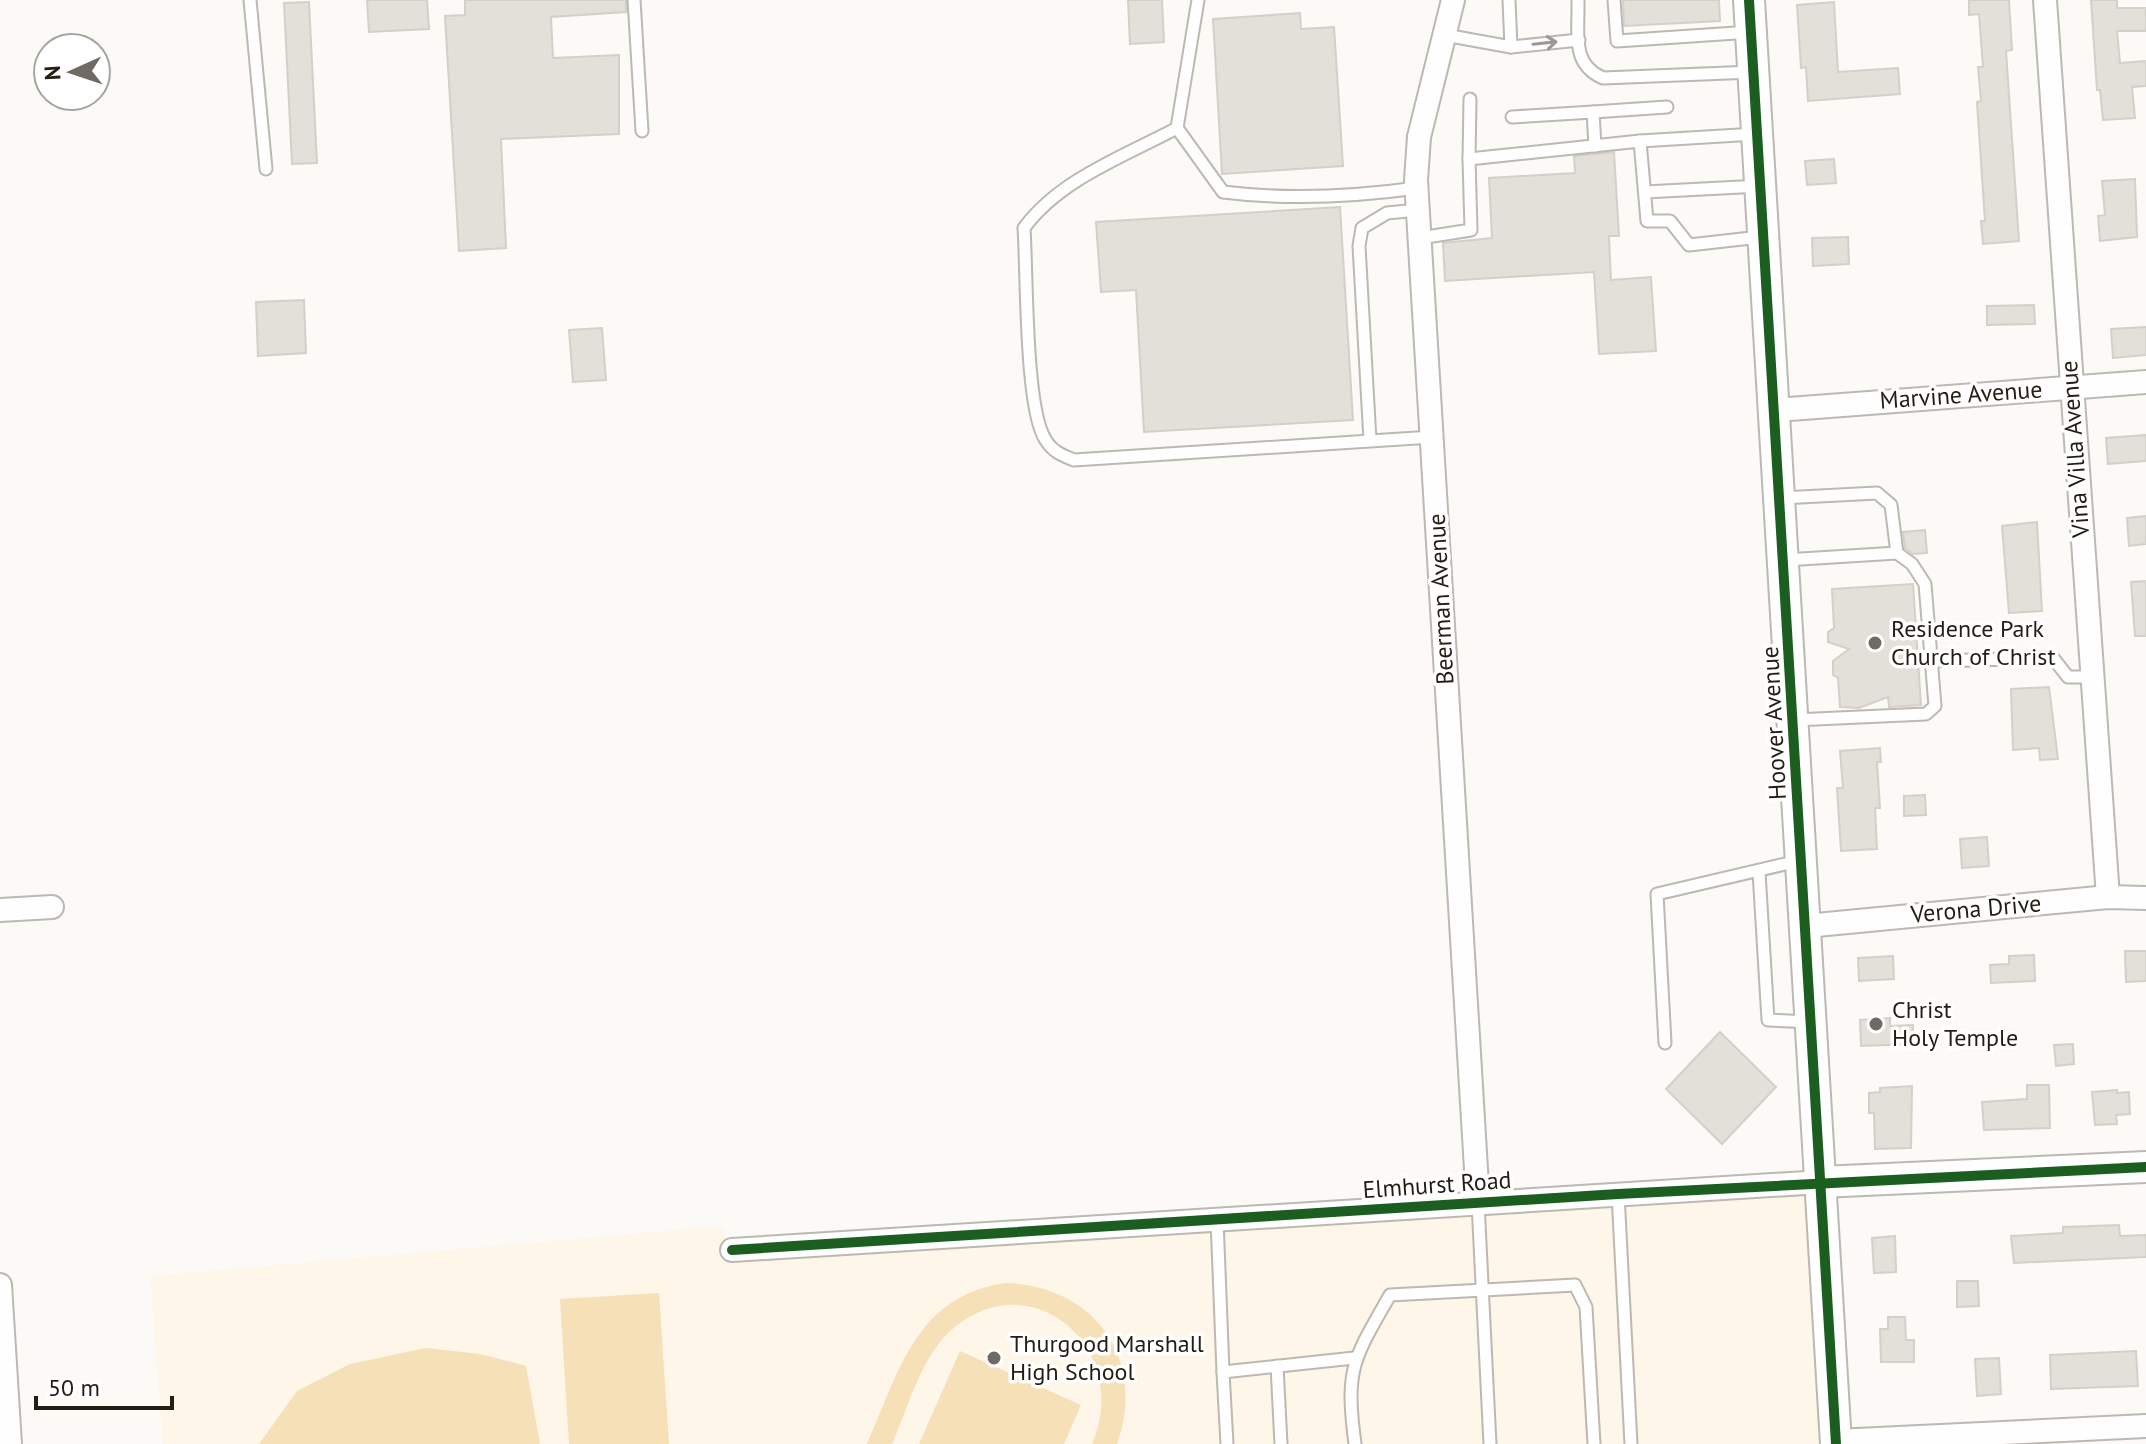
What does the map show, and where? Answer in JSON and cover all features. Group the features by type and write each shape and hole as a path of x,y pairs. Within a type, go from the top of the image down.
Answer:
{"street":[{"name":"Beerman Avenue","path":"1452,0 1419,137 1417,199 1478,1202"},
{"name":"Hoover Avenue","path":"1749,0 1836,1442"},
{"name":"Vina Villa Avenue","path":"2045,0 2108,897"},
{"name":"Marvine Avenue","path":"1776,410 2146,382"},
{"name":"Verona Drive","path":"1806,926 2108,897 2146,898"},
{"path":"0,910 52,907"},
{"name":"Elmhurst Road","path":"732,1250 1478,1202 2146,1167"},
{"path":"0,1285 10,1444"},
{"path":"1836,1442 2146,1426"}],"lane":[{"path":"250,0 266,169"},
{"path":"634,0 642,131"},
{"path":"1198,0 1177,128 1223,192 1266,197 1417,199"},
{"path":"1509,0 1511,47"},
{"path":"1578,0 1580,60 1588,72 1603,78 1754,72"},
{"path":"1614,0 1617,41 1751,32"},
{"path":"1445,35 1511,47 1579,40"},
{"path":"1420,238 1471,230 1470,99"},
{"path":"1512,117 1667,107"},
{"path":"1593,112 1595,146"},
{"path":"1177,128 1074,182 1037,210 1024,228 1033,396 1045,440 1057,454 1074,460 1432,437"},
{"path":"1469,159 1640,141 1758,134"},
{"path":"1640,141 1647,221 1670,221 1689,245 1765,237"},
{"path":"1645,192 1762,186"},
{"path":"1370,440 1359,246 1362,228 1417,199"},
{"path":"1781,498 1877,493 1891,505 1897,553"},
{"path":"1785,560 1897,553 1912,564 1925,584 1935,706 1926,714 1794,721"},
{"path":"1931,661 2053,658 2068,677 2091,677"},
{"path":"1665,1043 1657,894 1802,860"},
{"path":"1759,872 1768,1020 1812,1023"},
{"path":"1618,1194 1631,1444"},
{"path":"1478,1202 1490,1444"},
{"path":"1217,1219 1227,1444"},
{"path":"1355,1444 1348,1395 1354,1358 1390,1295 1575,1285 1586,1307 1594,1444"},
{"path":"1223,1372 1354,1358"},
{"path":"1277,1366 1281,1444"}],"shaded area":[{"name":"Thurgood Marshall High School","path":"1821,1182 1836,1444 163,1444 150,1276 723,1226 732,1250"},
{"path":"1006,1283 1038,1287 1066,1298 1089,1313 1106,1333 1119,1357 1125,1384 1125,1413 1117,1444 1092,1444 1101,1410 1099,1378 1088,1350 1069,1327 1045,1311 1017,1305 987,1309 956,1326 944,1337 925,1365 892,1444 867,1444 901,1365 931,1320 951,1303 976,1290"},
{"path":"659,1293 669,1444 569,1444 560,1299"},
{"path":"426,1348 480,1354 526,1366 540,1444 259,1444 297,1391 350,1364"},
{"path":"960,1351 1081,1405 1064,1444 919,1444"}],"building":[{"path":"367,0 427,0 429,29 369,32"},
{"path":"465,0 626,0 626,12 551,17 553,58 619,55 619,134 501,139 506,248 459,251 445,16 465,15"},
{"path":"1128,0 1162,0 1164,42 1130,44"},
{"path":"1623,0 1719,0 1720,21 1624,26"},
{"path":"1969,0 2009,0 2012,50 2006,51 2019,241 1983,244 1981,221 1985,221 1977,102 1981,101 1978,67 1983,67 1979,14 1969,15"},
{"path":"2091,0 2117,0 2117,8 2146,8 2146,31 2117,31 2120,63 2146,61 2146,86 2132,87 2135,118 2103,120 2100,90 2097,90"},
{"path":"309,2 317,163 292,164 284,3"},
{"path":"1834,2 1838,72 1898,68 1900,94 1808,101 1806,67 1801,68 1797,5"},
{"path":"1300,13 1301,29 1334,27 1343,166 1222,174 1213,19"},
{"path":"1614,152 1619,236 1609,236 1611,280 1651,277 1656,351 1599,354 1594,272 1445,281 1443,243 1492,238 1489,178 1575,173 1574,156"},
{"path":"1834,159 1836,183 1807,185 1805,161"},
{"path":"2135,179 2137,237 2100,241 2098,216 2105,215 2102,181"},
{"path":"1340,207 1353,420 1144,432 1136,290 1101,292 1096,222"},
{"path":"1848,237 1849,264 1813,266 1812,238"},
{"path":"304,300 306,353 258,356 256,302"},
{"path":"2034,305 2035,324 1987,325 1987,306"},
{"path":"2146,327 2146,355 2113,358 2111,329"},
{"path":"602,328 606,380 573,382 569,330"},
{"path":"2146,435 2146,461 2108,464 2106,438"},
{"path":"2146,516 2146,544 2129,546 2127,518"},
{"path":"2037,522 2042,611 2009,613 2002,526"},
{"path":"1925,530 1927,553 1913,554 1905,548 1903,532"},
{"path":"2146,581 2146,636 2135,636 2131,582"},
{"name":"Residence Park Church of Christ","path":"1913,584 1921,705 1889,707 1888,697 1859,708 1840,707 1833,661 1849,649 1828,642 1828,632 1834,628 1832,589"},
{"path":"2049,687 2058,759 2040,760 2039,748 2013,750 2011,689"},
{"path":"1880,748 1881,762 1877,762 1880,808 1875,808 1877,849 1841,851 1837,788 1843,788 1840,751"},
{"path":"1925,795 1926,815 1904,816 1904,796"},
{"path":"1987,837 1989,866 1962,868 1960,839"},
{"path":"2125,951 2146,951 2146,981 2126,982"},
{"path":"2034,955 2035,981 1991,983 1990,965 2009,964 2009,956"},
{"path":"1893,956 1894,979 1859,981 1858,958"},
{"path":"1890,1018 1890,1026 1913,1025 1913,1044 1861,1046 1860,1020"},
{"path":"1720,1032 1776,1087 1722,1144 1666,1089"},
{"path":"2073,1044 2074,1064 2056,1066 2054,1045"},
{"path":"2027,1085 2049,1085 2050,1128 1984,1130 1982,1102 2027,1099"},
{"path":"1912,1086 1911,1148 1875,1149 1874,1113 1869,1113 1869,1093 1880,1092 1880,1088"},
{"path":"2117,1090 2117,1093 2129,1092 2130,1114 2116,1115 2117,1124 2095,1125 2092,1092"},
{"path":"2119,1225 2120,1236 2146,1235 2146,1257 2014,1263 2011,1236 2063,1233 2063,1227"},
{"path":"1895,1236 1896,1272 1874,1273 1872,1238"},
{"path":"1957,1281 1978,1281 1979,1306 1957,1307"},
{"path":"1888,1317 1905,1317 1906,1340 1914,1340 1914,1362 1881,1362 1880,1329 1888,1329"},
{"path":"2136,1351 2138,1386 2051,1389 2050,1355"},
{"path":"1999,1358 2001,1394 1977,1396 1975,1359"}],"cycle path":[{"path":"1749,0 1836,1444"},
{"path":"732,1250 1618,1194 2146,1167"}],"place":[{"name":"Residence Park Church of Christ","path":"1875,643"},
{"name":"Christ Holy Temple","path":"1876,1024"},
{"name":"Thurgood Marshall High School","path":"994,1358"}]}
